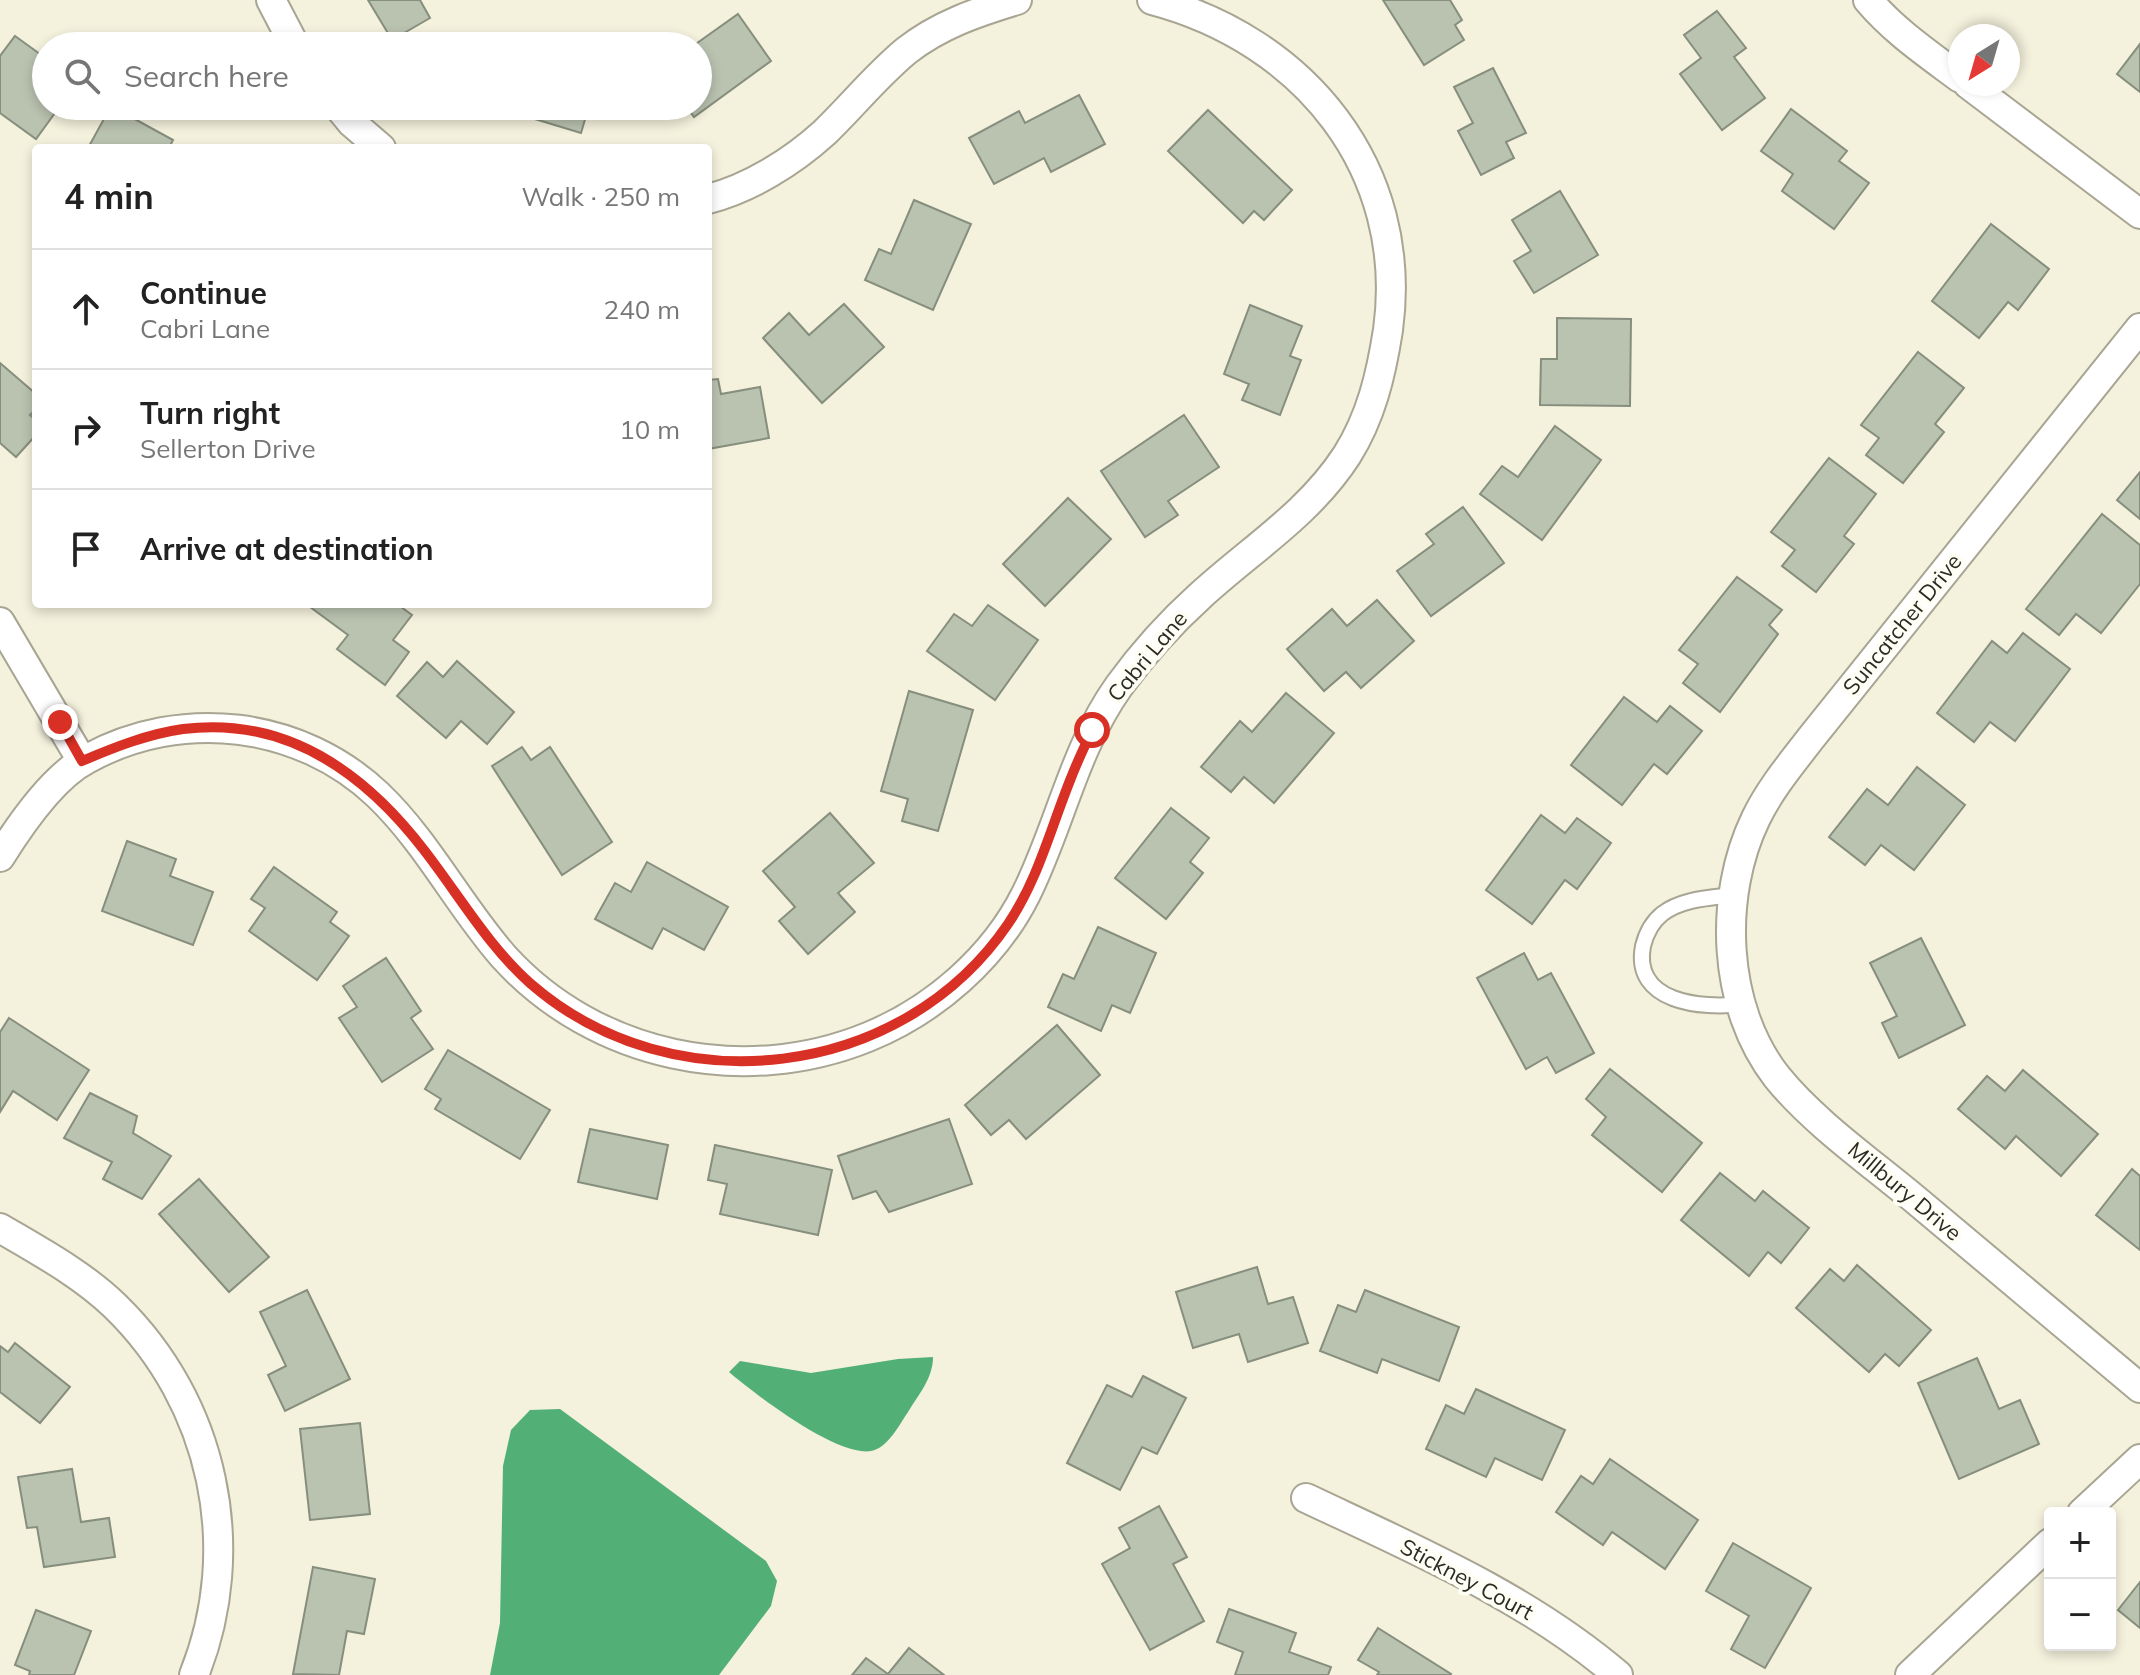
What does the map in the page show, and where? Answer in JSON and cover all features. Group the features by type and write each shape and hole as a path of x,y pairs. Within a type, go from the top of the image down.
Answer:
{"street":[{"path":"271,0 288,32"},
{"path":"712,198 746,185 775,169 821,136 897,60 931,34 955,21 1017,0"},
{"name":"Cabri Lane","path":"0,857 39,804 82,761 151,736 211,727 239,728 269,735 327,758 379,796 423,848 484,933 530,983 561,1007 598,1029 667,1054 726,1063 809,1055 864,1039 924,1008 983,955 1008,924 1026,894 1092,730 1118,688 1162,633 1198,598 1310,502 1348,453 1365,420 1380,378 1389,318 1389,251 1366,174 1346,134 1317,95 1289,68 1259,46 1201,16 1152,0"},
{"path":"1868,0 1882,17 1948,69"},
{"path":"1984,96 2140,214"},
{"path":"350,120 376,144"},
{"name":"Suncatcher Drive","path":"1732,951 1732,895 1744,846 1770,793 2140,328"},
{"path":"0,622 82,761"},
{"name":"Millbury Drive","path":"1732,951 1735,981 1742,1004 1765,1059 1778,1078 1814,1113 2140,1388"},
{"path":"0,1228 83,1280 115,1306 161,1362 182,1395 196,1427 214,1489 219,1567 210,1623 194,1675"},
{"path":"2088,1507 2140,1459"},
{"name":"Stickney Court","path":"1306,1498 1507,1597 1561,1632 1618,1675"},
{"path":"1910,1675 2044,1549"}],"lane":[{"path":"1732,895 1690,901 1662,913 1651,925 1645,939 1643,965 1650,980 1661,992 1676,1000 1703,1007 1742,1004"}],"shaded area":[{"path":"933,1357 925,1386 897,1429 888,1441 871,1451 856,1450 818,1435 777,1409 729,1372 740,1361 811,1373 898,1359"},
{"path":"560,1409 766,1561 777,1581 771,1606 719,1675 490,1675 500,1623 503,1466 511,1430 530,1410"}],"building":[{"path":"368,0 420,0 430,18 406,32 387,32"},
{"path":"1383,0 1450,0 1462,20 1455,25 1464,40 1424,65"},
{"path":"1717,11 1746,48 1734,57 1765,98 1722,130 1680,74 1701,58 1684,35"},
{"path":"738,14 771,61 712,104 712,32"},
{"path":"15,36 32,48 32,120 50,120 36,139 0,113 0,56"},
{"path":"2140,44 2140,92 2117,74"},
{"path":"1493,68 1526,133 1506,142 1514,158 1481,175 1458,131 1473,123 1454,87"},
{"path":"1079,95 1105,144 1051,172 1044,158 994,184 969,138 1019,111 1025,123"},
{"path":"1791,109 1847,151 1839,161 1869,183 1834,229 1782,191 1793,174 1761,151"},
{"path":"1208,110 1292,190 1264,220 1254,211 1243,223 1168,151"},
{"path":"103,120 137,120 173,140 171,144 90,144"},
{"path":"538,120 585,120 581,133"},
{"path":"1560,191 1598,255 1534,293 1514,261 1531,251 1512,220"},
{"path":"914,200 971,224 933,310 865,280 879,249 891,254"},
{"path":"1991,224 2049,269 2018,310 2008,302 1979,338 1932,301"},
{"path":"844,304 884,347 822,403 763,338 789,313 809,335"},
{"path":"1250,305 1302,326 1290,356 1301,360 1280,415 1242,400 1249,384 1224,374"},
{"path":"1557,318 1631,319 1630,406 1540,405 1541,359 1557,359"},
{"path":"1918,352 1964,388 1935,424 1944,432 1903,483 1866,455 1879,438 1861,425"},
{"path":"0,363 32,391 32,439 16,457 0,443"},
{"path":"718,379 721,394 760,387 769,438 712,448 712,380"},
{"path":"1184,415 1219,467 1168,501 1178,515 1145,537 1101,471"},
{"path":"1555,426 1601,460 1542,540 1480,494 1502,466 1518,477"},
{"path":"1829,458 1876,494 1844,536 1854,544 1816,592 1782,566 1795,550 1771,532"},
{"path":"2140,472 2140,519 2117,500"},
{"path":"1068,498 1111,539 1045,606 1003,564"},
{"path":"1463,507 1504,563 1431,616 1397,571 1434,544 1426,534"},
{"path":"2102,514 2140,545 2140,584 2101,633 2076,614 2059,635 2026,609"},
{"path":"1737,577 1782,610 1769,625 1778,634 1720,712 1683,683 1698,664 1679,650"},
{"path":"1377,600 1414,641 1361,688 1346,672 1324,691 1287,649 1332,609 1347,626"},
{"path":"988,605 1038,640 995,700 927,651 954,614 972,626"},
{"path":"311,608 402,608 412,615 393,640 409,652 385,685 337,649 348,635"},
{"path":"2023,633 2070,669 2015,741 1990,722 1974,742 1937,713 1992,641 2007,653"},
{"path":"457,661 514,712 487,744 461,721 446,738 397,696 427,662 443,677"},
{"path":"909,691 973,710 938,831 902,821 908,799 881,791"},
{"path":"1286,693 1334,733 1274,803 1244,777 1231,792 1201,767 1240,721 1252,732"},
{"path":"1624,697 1657,722 1670,706 1702,731 1667,774 1654,764 1622,805 1571,765"},
{"path":"522,747 531,760 550,747 612,842 562,875 492,766"},
{"path":"1917,767 1965,805 1914,870 1881,845 1865,865 1829,837 1867,789 1888,805"},
{"path":"1171,808 1209,838 1190,862 1203,873 1166,919 1115,878"},
{"path":"830,813 874,863 838,893 855,912 808,954 779,921 795,907 763,871"},
{"path":"1541,815 1565,833 1577,818 1611,843 1577,889 1565,880 1532,924 1486,890"},
{"path":"127,841 176,859 170,876 213,892 193,945 102,911"},
{"path":"647,862 728,907 704,950 663,928 652,949 595,919 615,883 631,892"},
{"path":"274,867 337,912 330,922 349,936 317,980 249,931 265,908 251,899"},
{"path":"1098,927 1156,953 1130,1013 1112,1005 1101,1031 1048,1007 1063,974 1074,979"},
{"path":"1921,938 1965,1025 1899,1058 1882,1023 1897,1016 1870,963"},
{"path":"1524,953 1538,980 1551,973 1594,1053 1556,1073 1547,1057 1526,1069 1477,978"},
{"path":"386,958 421,1011 411,1018 433,1049 382,1082 339,1018 357,1007 343,986"},
{"path":"9,1018 89,1070 57,1120 13,1091 0,1112 0,1032"},
{"path":"1057,1025 1100,1075 1026,1139 1009,1120 991,1135 965,1105"},
{"path":"448,1050 550,1110 520,1159 435,1109 441,1099 425,1089"},
{"path":"1610,1069 1702,1143 1662,1192 1592,1135 1606,1117 1586,1099"},
{"path":"2023,1070 2098,1134 2061,1176 2016,1136 2005,1149 1958,1109 1987,1076 2005,1091"},
{"path":"90,1093 137,1116 133,1133 171,1156 142,1199 103,1179 112,1162 64,1138"},
{"path":"949,1119 972,1184 889,1212 876,1191 853,1199 838,1156"},
{"path":"590,1129 668,1145 657,1199 578,1182"},
{"path":"715,1145 832,1170 818,1235 720,1214 727,1184 708,1180"},
{"path":"2132,1169 2140,1176 2140,1250 2096,1215"},
{"path":"1720,1173 1755,1201 1763,1191 1809,1228 1781,1263 1768,1252 1749,1276 1681,1220"},
{"path":"199,1179 269,1257 229,1292 159,1214"},
{"path":"1857,1265 1931,1330 1899,1366 1885,1354 1869,1372 1796,1308 1830,1269 1844,1281"},
{"path":"1257,1267 1268,1304 1293,1297 1308,1343 1248,1362 1239,1334 1193,1348 1176,1292"},
{"path":"307,1290 350,1379 285,1411 268,1375 286,1366 260,1312"},
{"path":"1365,1290 1459,1327 1439,1381 1382,1359 1377,1373 1320,1351 1338,1305 1356,1312"},
{"path":"15,1343 70,1387 40,1423 0,1392 0,1346 8,1352"},
{"path":"1977,1358 1999,1409 2020,1400 2039,1444 1959,1479 1918,1383"},
{"path":"1143,1376 1186,1398 1157,1454 1142,1447 1120,1490 1067,1463 1107,1385 1132,1397"},
{"path":"1476,1389 1565,1430 1542,1480 1495,1458 1486,1477 1426,1449 1446,1405 1464,1414"},
{"path":"360,1423 370,1514 310,1520 300,1429"},
{"path":"1610,1459 1698,1520 1665,1569 1612,1532 1603,1545 1556,1512 1581,1476 1593,1484"},
{"path":"72,1469 81,1522 109,1518 115,1557 44,1567 37,1527 27,1528 18,1477"},
{"path":"1159,1506 1187,1557 1173,1564 1204,1621 1150,1650 1102,1564 1130,1548 1119,1528"},
{"path":"1733,1543 1811,1588 1765,1668 1731,1649 1749,1616 1706,1591"},
{"path":"313,1567 375,1579 364,1634 347,1631 339,1675 293,1674"},
{"path":"2140,1582 2140,1628 2118,1610"},
{"path":"1229,1609 1296,1633 1289,1652 1331,1667 1328,1675 1235,1675 1243,1652 1217,1642"},
{"path":"36,1610 91,1631 74,1675 29,1675 30,1671 15,1665"},
{"path":"1378,1628 1451,1674 1377,1675 1379,1672 1358,1660"},
{"path":"909,1648 944,1675 852,1675 866,1658 888,1674"}],"route":[{"path":"60,722 82,761 151,736 180,729 211,727 239,728 269,735 338,764 379,796 423,848 506,959 561,1007 598,1029 630,1042 667,1054 726,1063 783,1059 838,1048 893,1026 924,1008 953,985 1008,924 1026,894 1092,730"}]}
